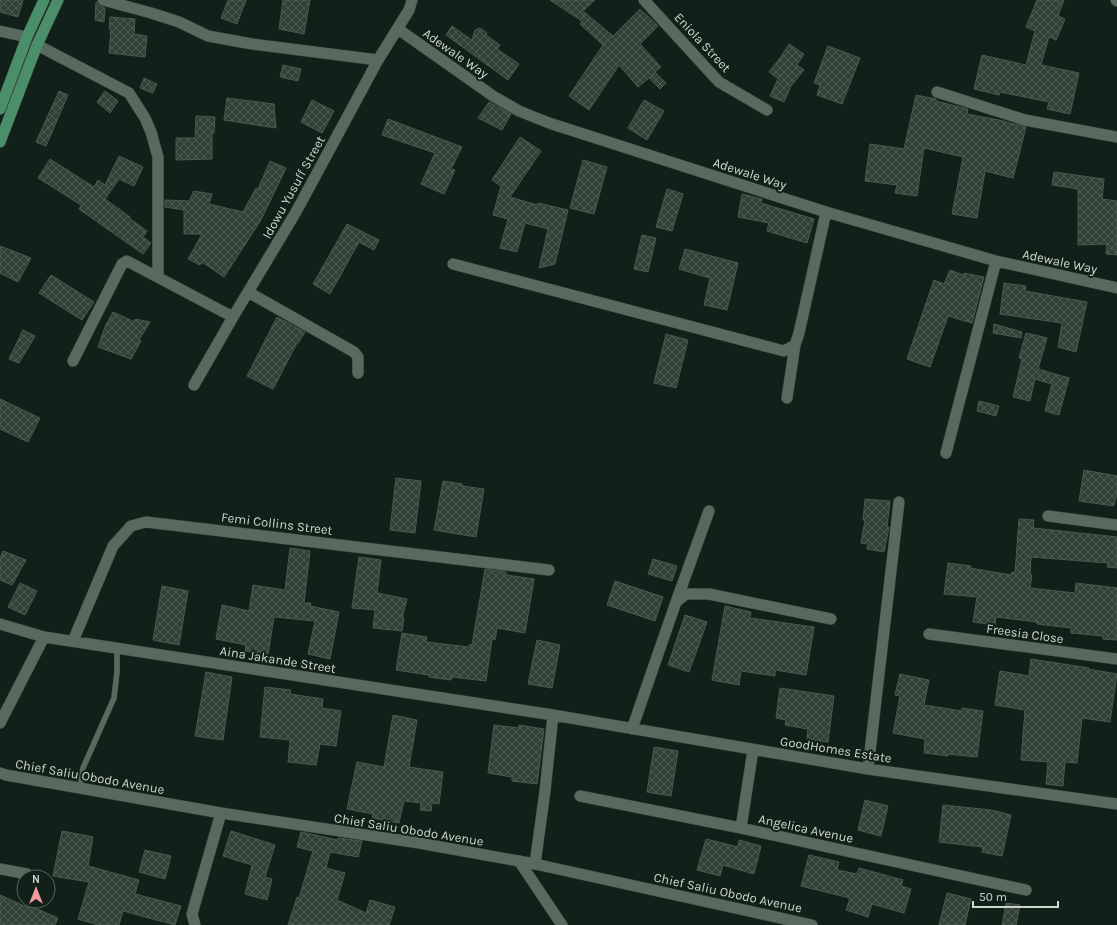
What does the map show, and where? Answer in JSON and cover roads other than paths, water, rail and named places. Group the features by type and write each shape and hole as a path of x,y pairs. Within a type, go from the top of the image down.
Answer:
{"main road":[{"path":"0,109 27,37 44,0"},
{"path":"0,142 38,45 58,0"}],"street":[{"path":"103,0 165,17 208,36 252,44 378,60"},
{"name":"Idowu Yusuff Street","path":"194,385 296,212 378,60 409,10 412,0"},
{"name":"Eniola Street","path":"644,0 719,82 767,110"},
{"name":"Adewale Way","path":"398,29 493,96 519,111 549,124 826,212 996,262 1117,288"},
{"path":"0,31 27,37"},
{"path":"38,45 129,93 145,118 151,132 158,157 158,277"},
{"path":"937,92 1025,120 1117,138"},
{"path":"787,398 794,345 799,333 826,212"},
{"path":"73,361 122,264 127,261 233,317"},
{"path":"946,453 996,262"},
{"path":"453,264 784,351 794,345"},
{"path":"248,292 354,352 358,357 358,373"},
{"path":"868,769 899,502"},
{"path":"632,729 709,511"},
{"path":"1048,516 1117,525"},
{"name":"Femi Collins Street","path":"73,641 112,546 132,526 146,522 549,570"},
{"path":"676,602 686,594 709,594 831,619"},
{"name":"Aina Jakande Street","path":"0,624 44,637 553,715"},
{"name":"Freesia Close","path":"929,634 1117,659"},
{"path":"0,723 44,637"},
{"path":"535,864 553,715"},
{"name":"GoodHomes Estate","path":"553,715 868,769 1117,804"},
{"path":"741,828 753,750"},
{"name":"Chief Saliu Obodo Avenue","path":"0,773 221,813 419,843 519,861 812,925"},
{"name":"Angelica Avenue","path":"580,796 741,828 1026,890"},
{"path":"195,925 192,914 221,813"},
{"path":"519,861 562,925"},
{"path":"0,869 16,872"}],"lane":[{"path":"80,788 83,768 114,698 117,672 117,648"}]}
